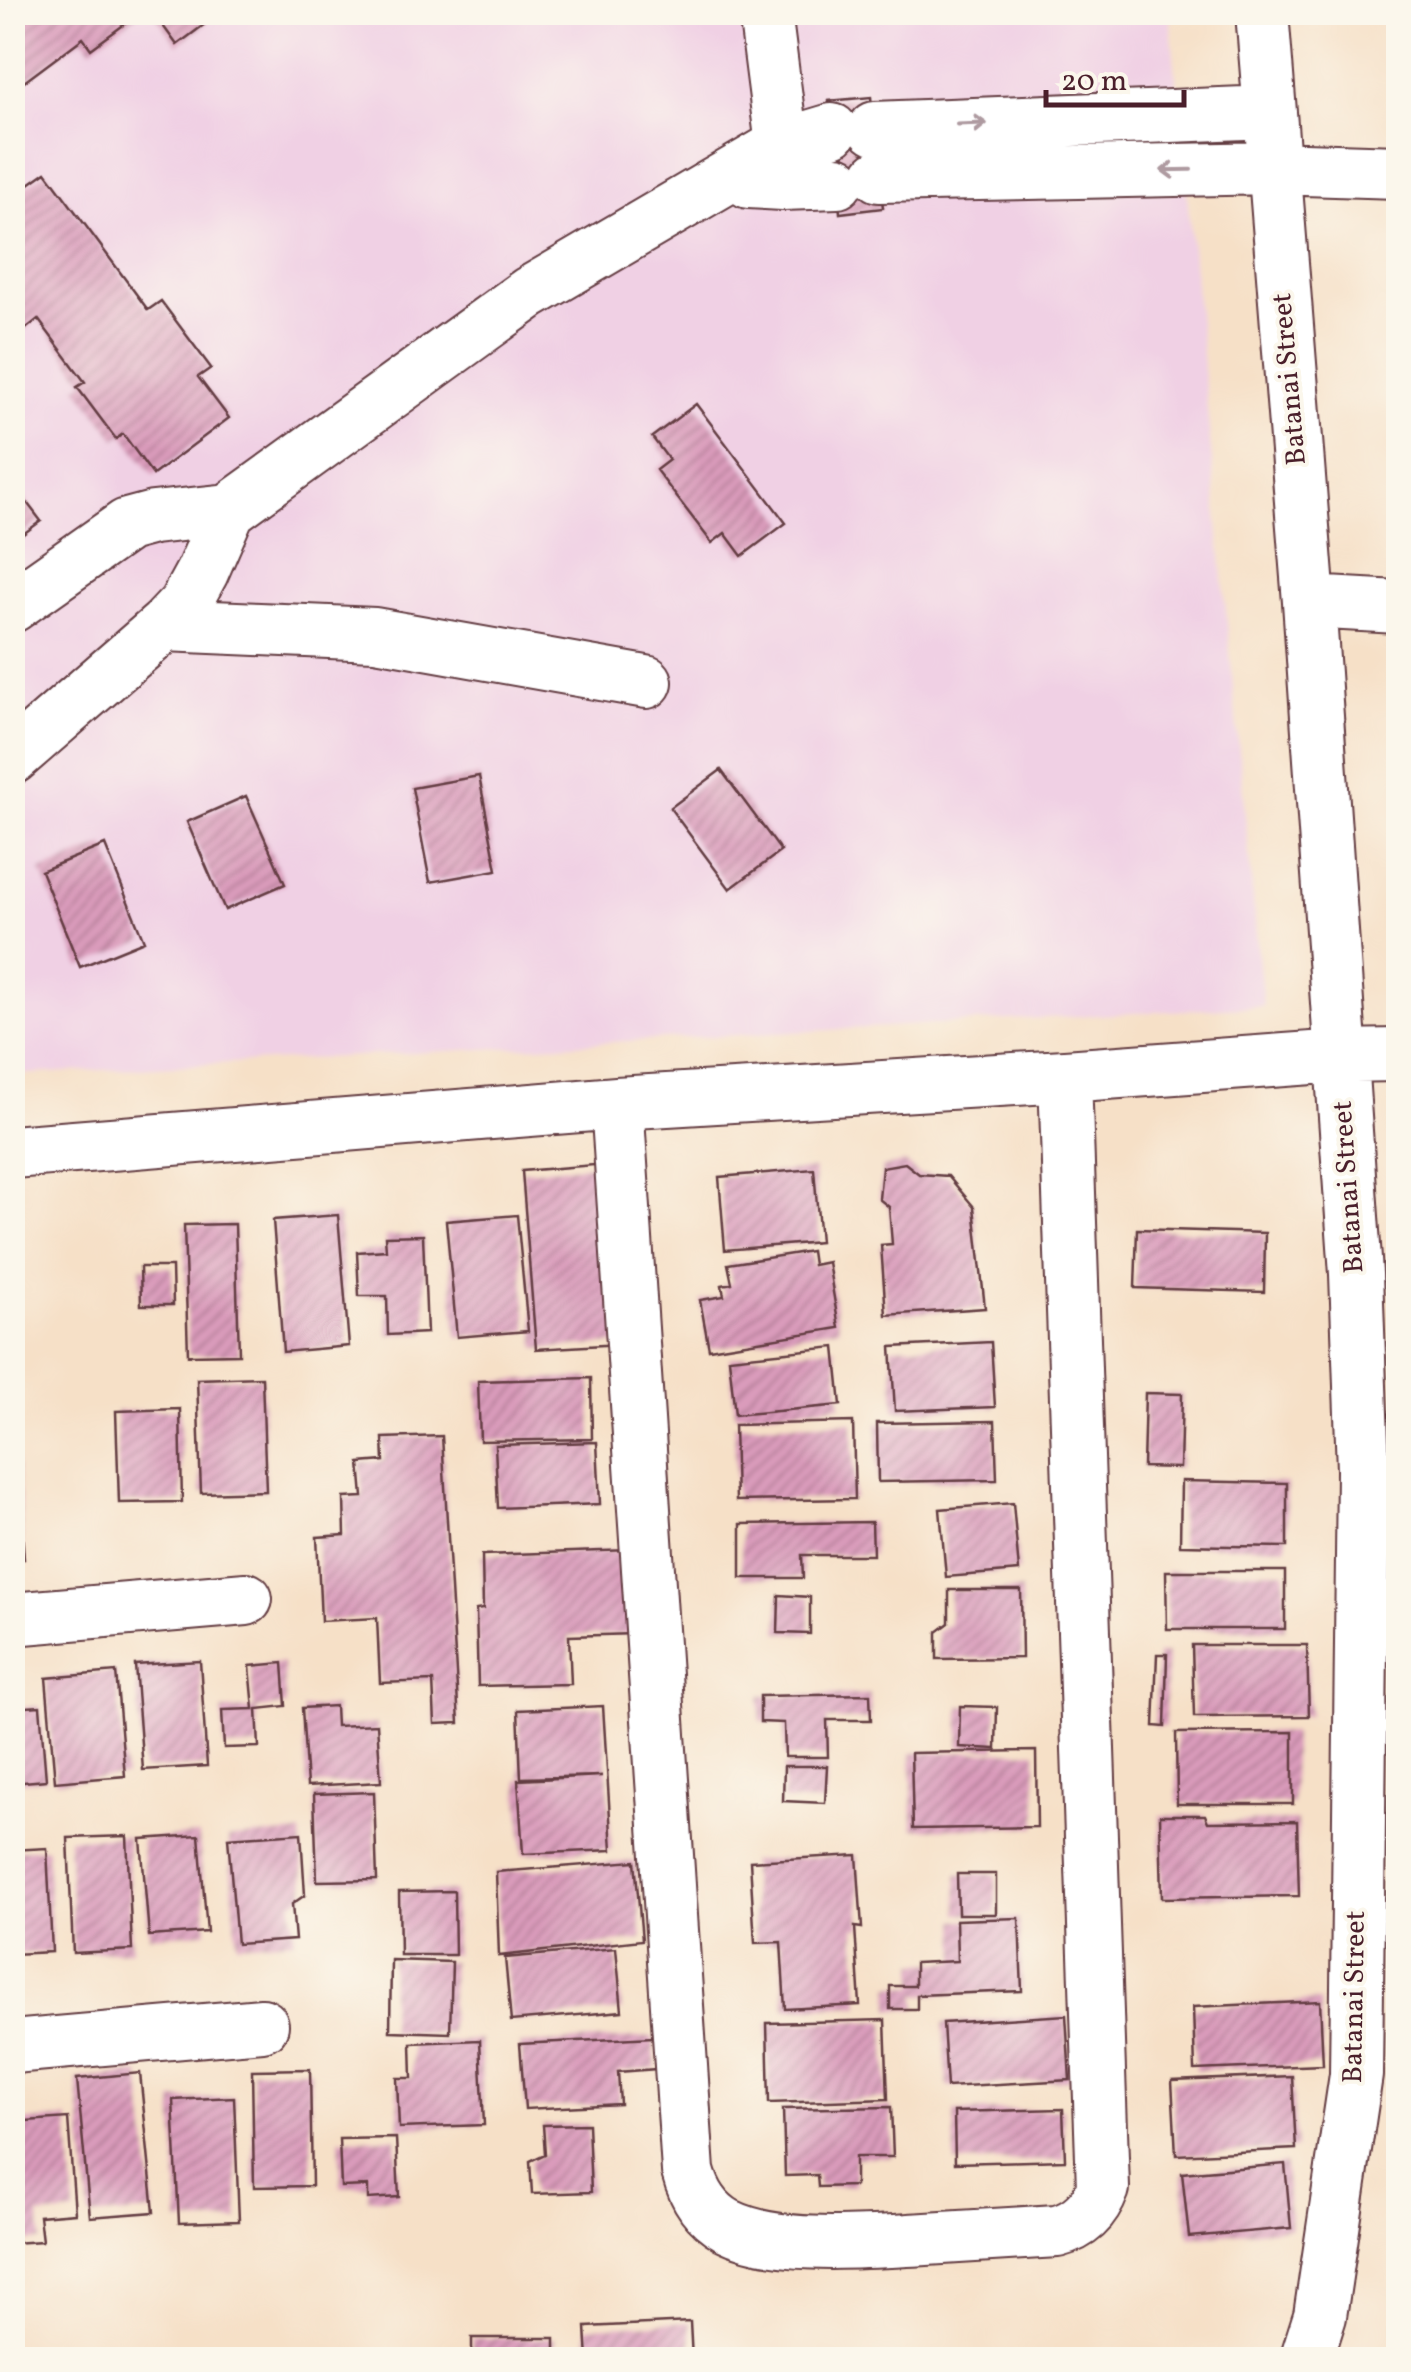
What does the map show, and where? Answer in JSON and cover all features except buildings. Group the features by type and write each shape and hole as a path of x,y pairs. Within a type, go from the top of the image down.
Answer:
{"street":[{"path":"765,12 783,164"},
{"name":"Batanai Street","path":"1262,12 1309,602 1356,1274 1380,1471 1356,2075 1320,2316 1306,2360"},
{"path":"12,606 127,524 229,510 528,293 723,180 783,164 856,154 1269,112"},
{"path":"856,154 1398,172"},
{"path":"12,758 184,605 229,510"},
{"path":"1309,602 1398,607"},
{"path":"165,625 375,634 646,682"},
{"path":"12,1152 617,1103 1340,1056 1398,1056"},
{"path":"617,1103 692,2188 701,2204 724,2223 747,2233 796,2240 860,2242 1037,2232 1072,2227 1098,2203 1103,2188 1066,1076"},
{"path":"12,1619 246,1599"},
{"path":"12,2048 262,2025"}],"shaded area":[{"path":"13,13 1170,13 1263,1006 13,1075"}]}
